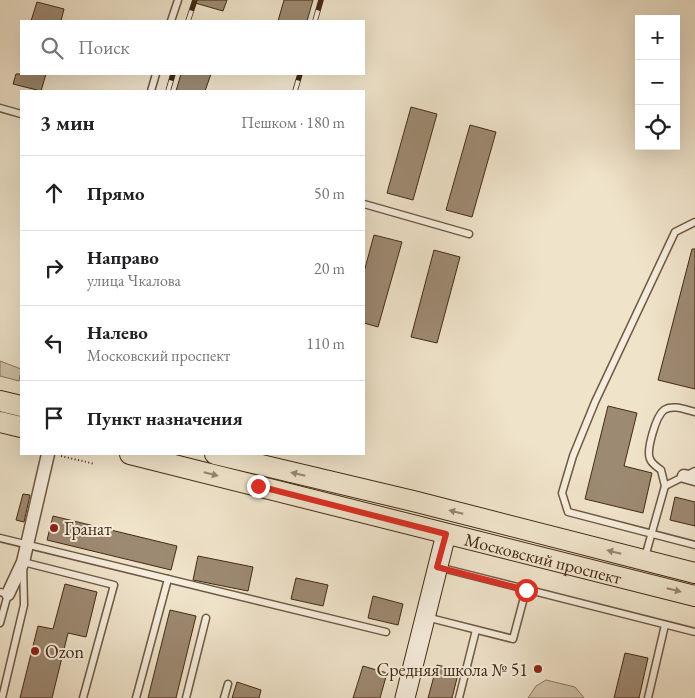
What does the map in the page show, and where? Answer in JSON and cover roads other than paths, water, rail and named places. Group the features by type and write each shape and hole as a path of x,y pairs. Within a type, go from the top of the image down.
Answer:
{"main road":[{"path":"0,401 20,406"},
{"path":"0,422 20,427"},
{"name":"Московский проспект","path":"134,455 695,596"},
{"name":"Московский проспект","path":"219,455 413,501 695,573"},
{"path":"640,582 644,560"}],"street":[{"path":"4,593 23,562 48,455"},
{"path":"406,698 446,534"}],"lane":[{"path":"171,20 178,0"},
{"path":"151,90 156,75"},
{"path":"0,108 20,114"},
{"path":"365,204 469,234"},
{"path":"695,222 676,232 595,402 573,456 562,493 568,512 695,545"},
{"path":"644,560 665,486 661,470 652,463 648,454 657,419 663,410 670,408 695,412"},
{"path":"665,486 691,475"},
{"path":"0,538 386,632"},
{"path":"2,698 24,605 23,562 114,586 84,698"},
{"path":"437,567 695,632"},
{"path":"136,698 168,579"},
{"path":"425,616 513,639 526,590"},
{"path":"0,623 4,593"},
{"path":"186,698 206,618"},
{"path":"648,698 665,625"},
{"path":"459,698 476,630"},
{"path":"224,698 228,684"}],"railway":[{"path":"188,20 195,0"},
{"path":"315,20 321,0"},
{"path":"168,90 173,75"},
{"path":"295,90 300,75"}],"place":[{"name":"Гранат","path":"54,528"},
{"name":"Ozon","path":"35,651"},
{"name":"Средняя школа № 51","path":"538,669"}]}
